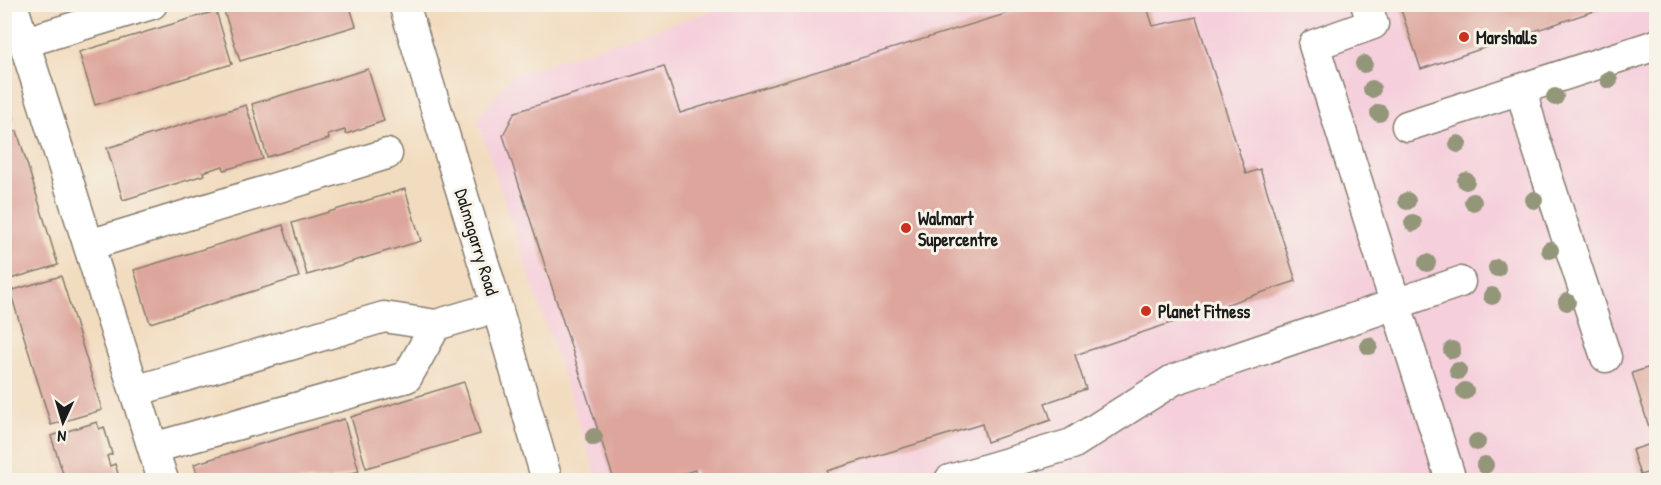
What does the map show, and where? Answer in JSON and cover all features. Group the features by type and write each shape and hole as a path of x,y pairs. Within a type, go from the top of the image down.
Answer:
{"street":[{"path":"12,4 163,480"},
{"path":"25,42 152,4"},
{"name":"Dalmagarry Road","path":"404,4 497,307 547,480"},
{"path":"1366,4 1373,24 1314,45 1451,480"},
{"path":"1407,126 1656,45"},
{"path":"1521,89 1535,140 1606,357"},
{"path":"89,245 387,154"},
{"path":"950,480 1072,444 1173,380 1460,282"},
{"path":"135,391 384,317 436,325 497,307"},
{"path":"153,448 407,377 436,325"}],"shaded area":[{"path":"729,5 1656,5 1656,480 598,480 477,119 511,76"}],"building":[{"path":"235,4 349,4 356,26 240,61 223,8"},
{"name":"Walmart Supercentre","path":"1038,4 1146,4 1153,26 1196,17 1246,174 1260,169 1296,281 1075,355 1086,389 1045,403 1051,420 987,442 982,424 827,471 831,480 699,480 695,470 663,480 614,480 503,135 515,112 664,66 680,113"},
{"name":"Marshalls","path":"1399,4 1612,4 1612,5 1421,69"},
{"path":"216,11 232,64 95,105 79,52"},
{"path":"368,69 384,121 346,134 345,130 328,135 329,139 267,157 252,104"},
{"path":"4,90 14,119 4,122"},
{"path":"246,105 263,159 224,170 223,166 203,172 204,175 123,200 107,148"},
{"path":"17,131 58,265 7,280 4,272 4,135"},
{"path":"405,189 421,241 307,275 292,223"},
{"path":"283,225 299,277 150,323 134,270"},
{"path":"61,276 102,410 51,425 10,291"},
{"path":"1656,365 1656,470 1640,475 1632,450 1654,443 1632,373"},
{"path":"464,382 480,434 366,468 351,417"},
{"path":"344,419 359,471 329,480 199,480 194,464"},
{"path":"97,422 99,429 104,427 112,454 107,456 110,466 115,464 120,480 65,480 51,436"}],"place":[{"name":"Marshalls","path":"1464,37"},
{"name":"Walmart Supercentre","path":"906,228"},
{"name":"Planet Fitness","path":"1146,311"}]}
